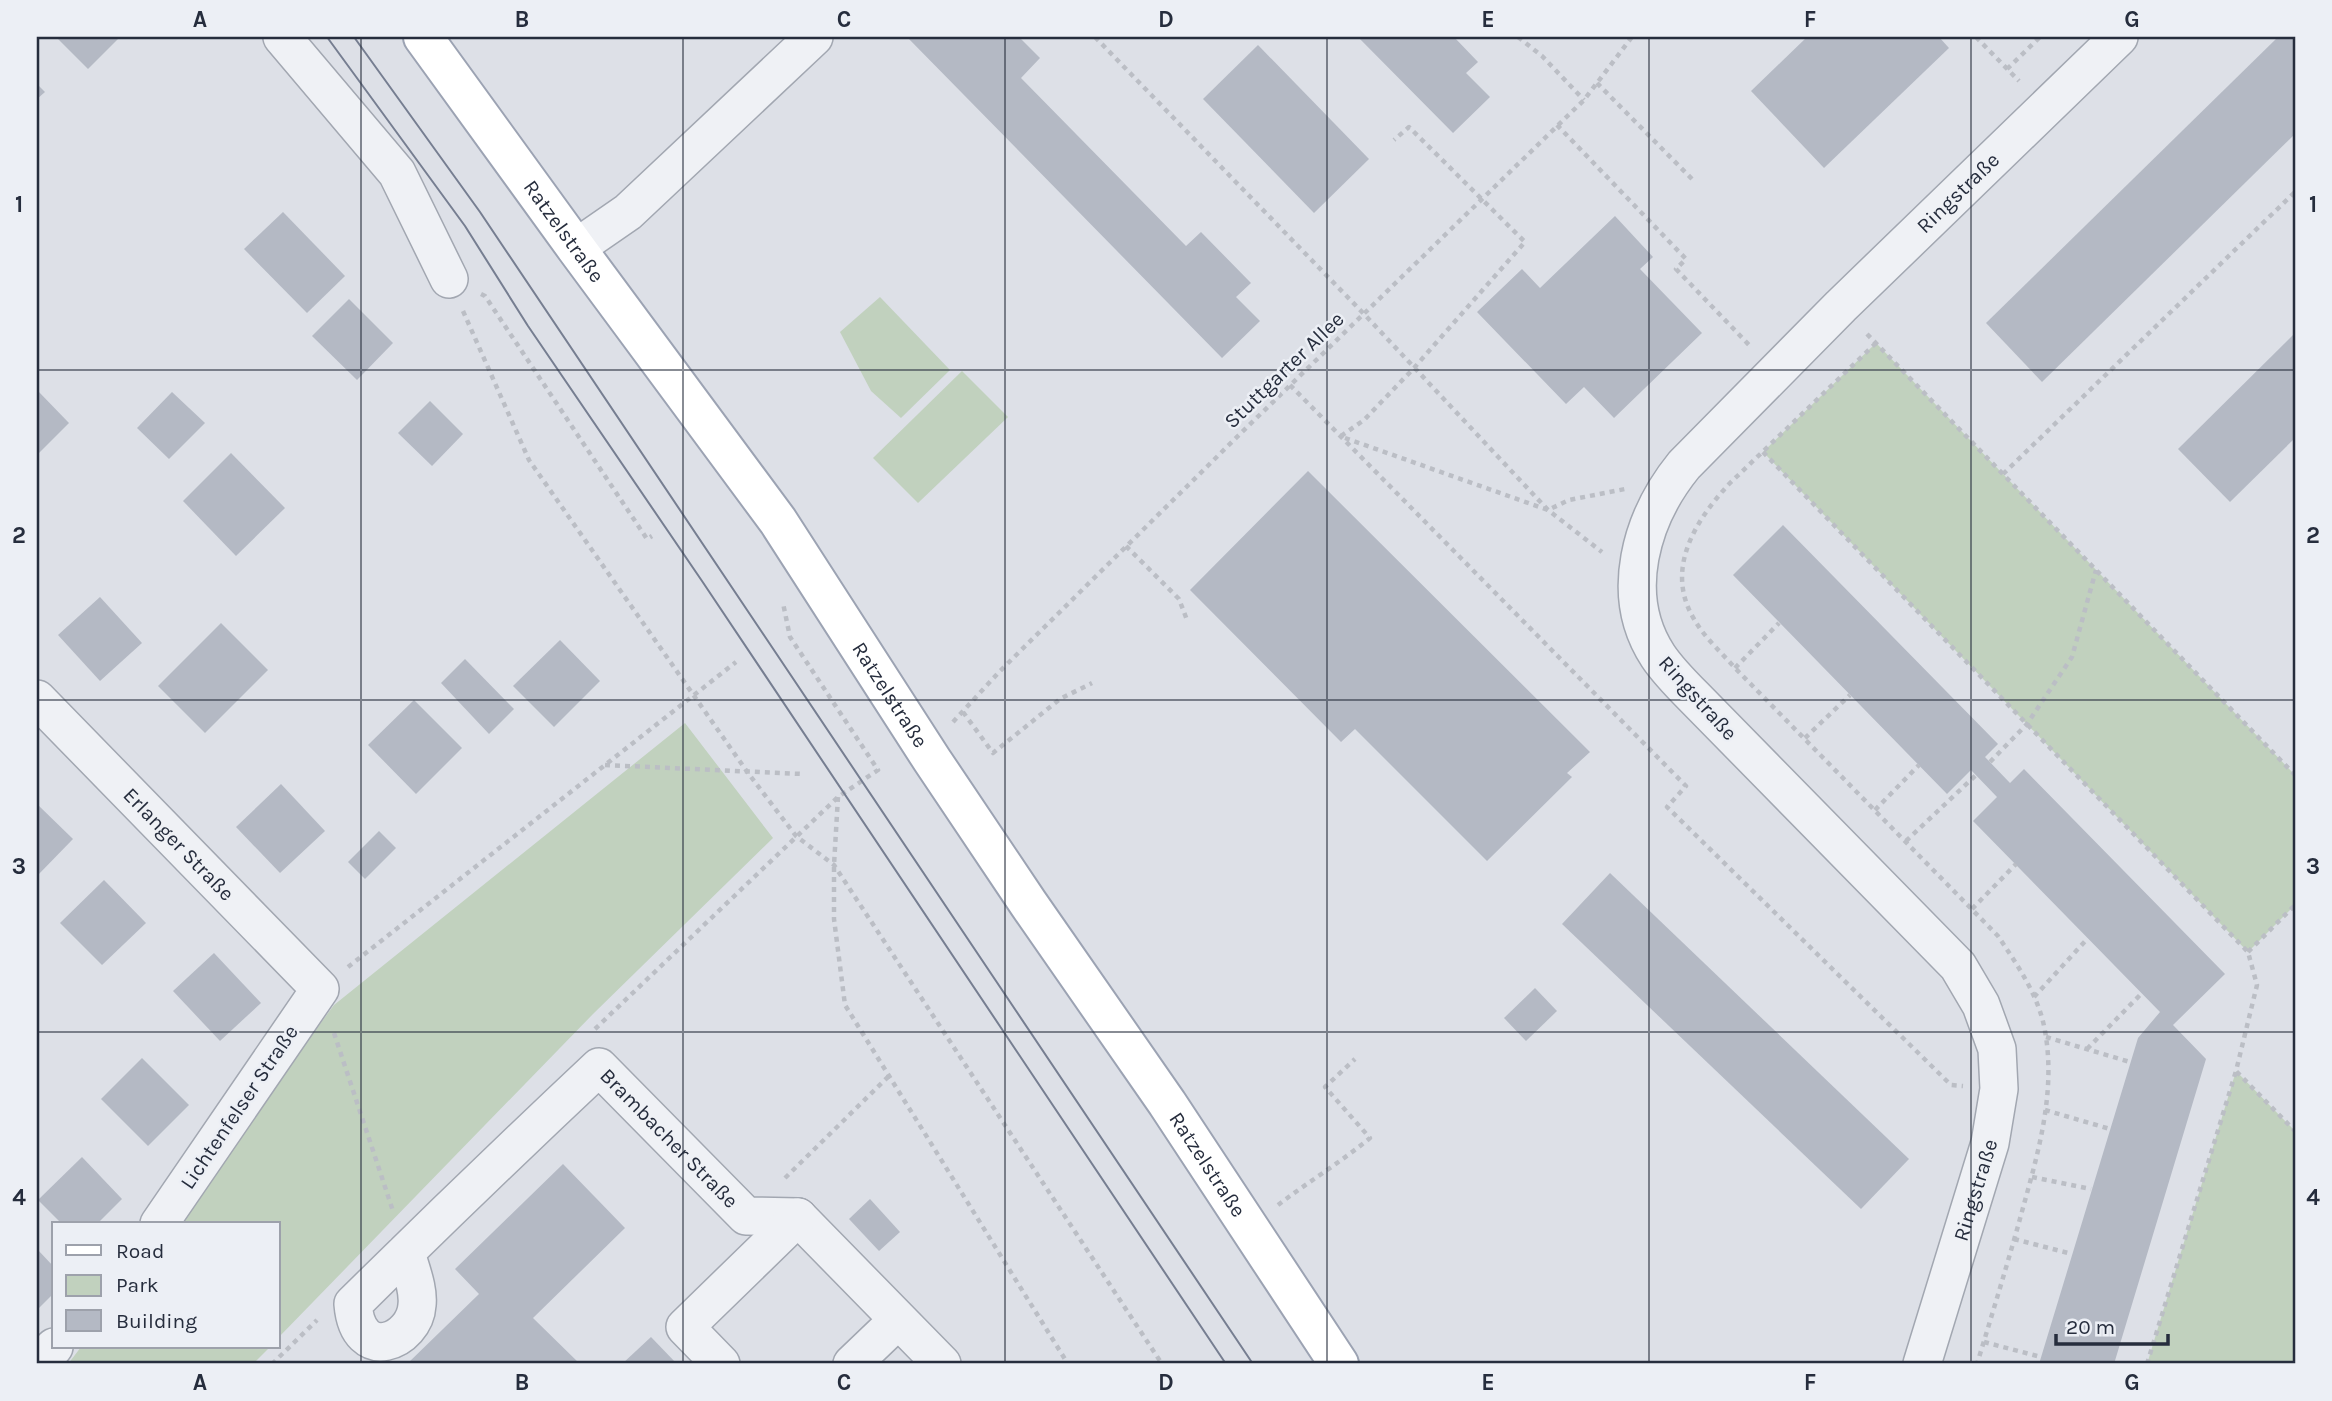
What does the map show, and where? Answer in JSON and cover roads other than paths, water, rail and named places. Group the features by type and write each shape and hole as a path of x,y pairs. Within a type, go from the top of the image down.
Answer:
{"main road":[{"name":"Ratzelstraße","path":"423,37 778,521 939,771 1167,1103 1339,1364"}],"street":[{"path":"282,37 397,173 449,279"},
{"path":"576,248 628,212 814,37"},
{"name":"Ringstraße","path":"1922,1364 1990,1143 1999,1089 1997,1049 1981,1004 1958,966 1694,697 1658,656 1640,618 1636,585 1642,549 1660,499 1684,466 1840,306 2119,37"},
{"name":"Erlanger Straße","path":"37,699 320,989"},
{"name":"Lichtenfelser Straße","path":"160,1222 320,989"},
{"name":"Brambacher Straße","path":"405,1252 599,1067 746,1216 798,1217"},
{"path":"721,1364 685,1327 798,1217 942,1364"},
{"path":"852,1364 898,1320"},
{"path":"39,1364 53,1348"}],"tram line":[{"path":"327,37 465,226 528,326 1226,1364"},
{"path":"354,37 480,212 1253,1364"}]}
